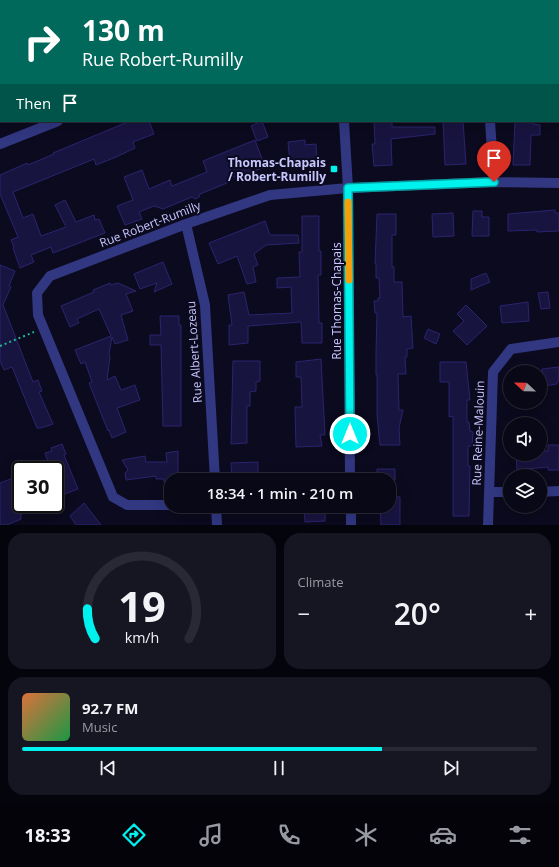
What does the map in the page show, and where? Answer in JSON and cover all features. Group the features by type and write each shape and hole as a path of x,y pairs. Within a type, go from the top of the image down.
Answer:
{"street":[{"path":"0,144 55,122"},
{"name":"Rue Thomas-Chapais","path":"344,122 348,188 350,473"},
{"path":"490,122 494,182"},
{"name":"Rue Robert-Rumilly","path":"164,505 127,505 113,497 38,315 37,293 50,276 186,224 270,195 348,188 494,182 559,183"},
{"name":"Rue Albert-Lozeau","path":"186,224 205,305 215,473"},
{"name":"Rue Reine-Malouin","path":"488,525 493,372 511,349 559,342"},
{"path":"489,492 503,492"},
{"path":"547,492 559,492"},
{"path":"216,513 217,525"},
{"path":"351,513 351,525"}],"path":[{"path":"0,346 43,328"}],"building":[{"path":"128,122 149,122 154,134 133,142 135,148 116,157 96,165 94,159 13,192 23,218 33,214 41,236 66,227 55,205 65,200 76,222 94,215 95,220 99,219 105,233 53,253 51,247 31,255 34,262 20,268 11,240 18,237 0,194 0,175 27,163 28,165 54,154 53,153"},
{"path":"262,122 268,137 257,141 251,126"},
{"path":"374,122 392,122 392,127 435,127 435,134 391,139 392,165 374,166 372,144 375,144"},
{"path":"443,122 463,122 466,164 445,165"},
{"path":"515,122 533,122 533,124 540,125 540,135 531,135 530,165 513,165"},
{"path":"255,140 265,167 246,174 245,172 227,180 227,183 200,194 199,197 195,199 192,197 163,209 154,206 139,212 142,219 125,225 117,206 133,200 124,177 142,170 149,189 170,180 172,186 207,172 203,161"},
{"path":"305,140 305,145 316,144 317,165 298,166 298,162 290,163 288,142"},
{"path":"555,210 555,213 559,213 559,231 508,231 508,214"},
{"path":"473,211 482,211 482,217 489,217 489,236 472,236"},
{"path":"453,213 454,236 433,237 432,214"},
{"path":"377,214 396,214 396,235 392,235 392,267 394,267 394,282 402,282 403,317 411,316 413,348 407,349 407,357 405,357 406,374 398,374 399,410 403,410 399,428 400,445 380,445 377,415 377,313 375,313 374,301 378,301 378,298 380,298 379,278 376,278 375,264"},
{"path":"302,216 319,216 321,275 318,275 319,323 322,323 322,343 302,343 301,322 248,326 248,343 229,345 229,325 232,325 228,295 244,292 249,315 292,313 291,287 277,288 277,278 300,277 299,252 302,252"},
{"path":"265,221 270,235 298,235 299,243 266,245 254,254 258,265 253,267 256,282 247,284 237,256 218,264 209,243"},
{"path":"163,262 172,284 154,292 157,283 140,289 134,274"},
{"path":"0,265 15,271 9,286 11,287 3,305 33,382 38,380 42,391 39,392 53,424 41,428 37,428 12,367 4,370 0,361"},
{"path":"486,273 490,282 471,290 471,279"},
{"path":"110,283 111,285 118,283 136,291 126,294 133,311 121,315 128,340 115,344 112,337 107,380 115,376 121,390 135,385 140,400 117,408 126,432 112,438 89,383 92,382 85,362 81,364 75,350 111,336 99,309 77,319 79,323 70,327 61,306 94,292 93,290"},
{"path":"548,292 550,308 541,309 538,293"},
{"path":"528,302 529,321 502,323 500,306"},
{"path":"466,305 487,326 467,345 453,331 464,321 457,314"},
{"path":"160,316 179,316 179,325 181,325 181,426 163,426 161,345 150,345 150,335 161,335"},
{"path":"428,329 440,334 436,344 424,338"},
{"path":"321,359 325,435 320,435 322,446 296,447 295,407 302,407 301,377 296,377 296,362"},
{"path":"233,361 260,361 260,381 256,382 256,391 250,392 250,406 247,406 247,443 231,444"},
{"path":"440,362 466,362 470,400 467,400 467,422 469,422 470,431 473,432 472,446 468,446 468,466 470,466 469,516 453,516 453,416 449,417 449,382 440,382"},
{"path":"559,367 559,381 557,384 547,386 547,368"},
{"path":"62,444 66,454 64,455 78,489 64,494 64,461 48,461 45,453 52,451 51,448"},
{"path":"548,445 559,445 559,470 548,470 548,467 517,469 516,461 547,461"},
{"path":"178,451 178,473 164,473 164,479 156,479 156,476 126,480 125,473 128,470 122,460 145,456 146,462 167,462 166,453"},
{"path":"258,462 258,473 232,473 231,463"},
{"path":"377,469 395,469 395,473 377,473"},
{"path":"12,478 12,513 21,513 21,519 7,525 0,525 0,483"},
{"path":"396,497 400,497 400,525 381,525 380,513 396,513"},
{"path":"84,503 101,525 76,525 70,516"},
{"path":"304,513 325,513 325,521 305,522"}],"slow traffic":[{"path":"348,202 349,280"}],"place":[{"name":"Thomas-Chapais / Robert-Rumilly","path":"334,169"}],"route":[{"path":"350,434 348,188 494,182"}]}
